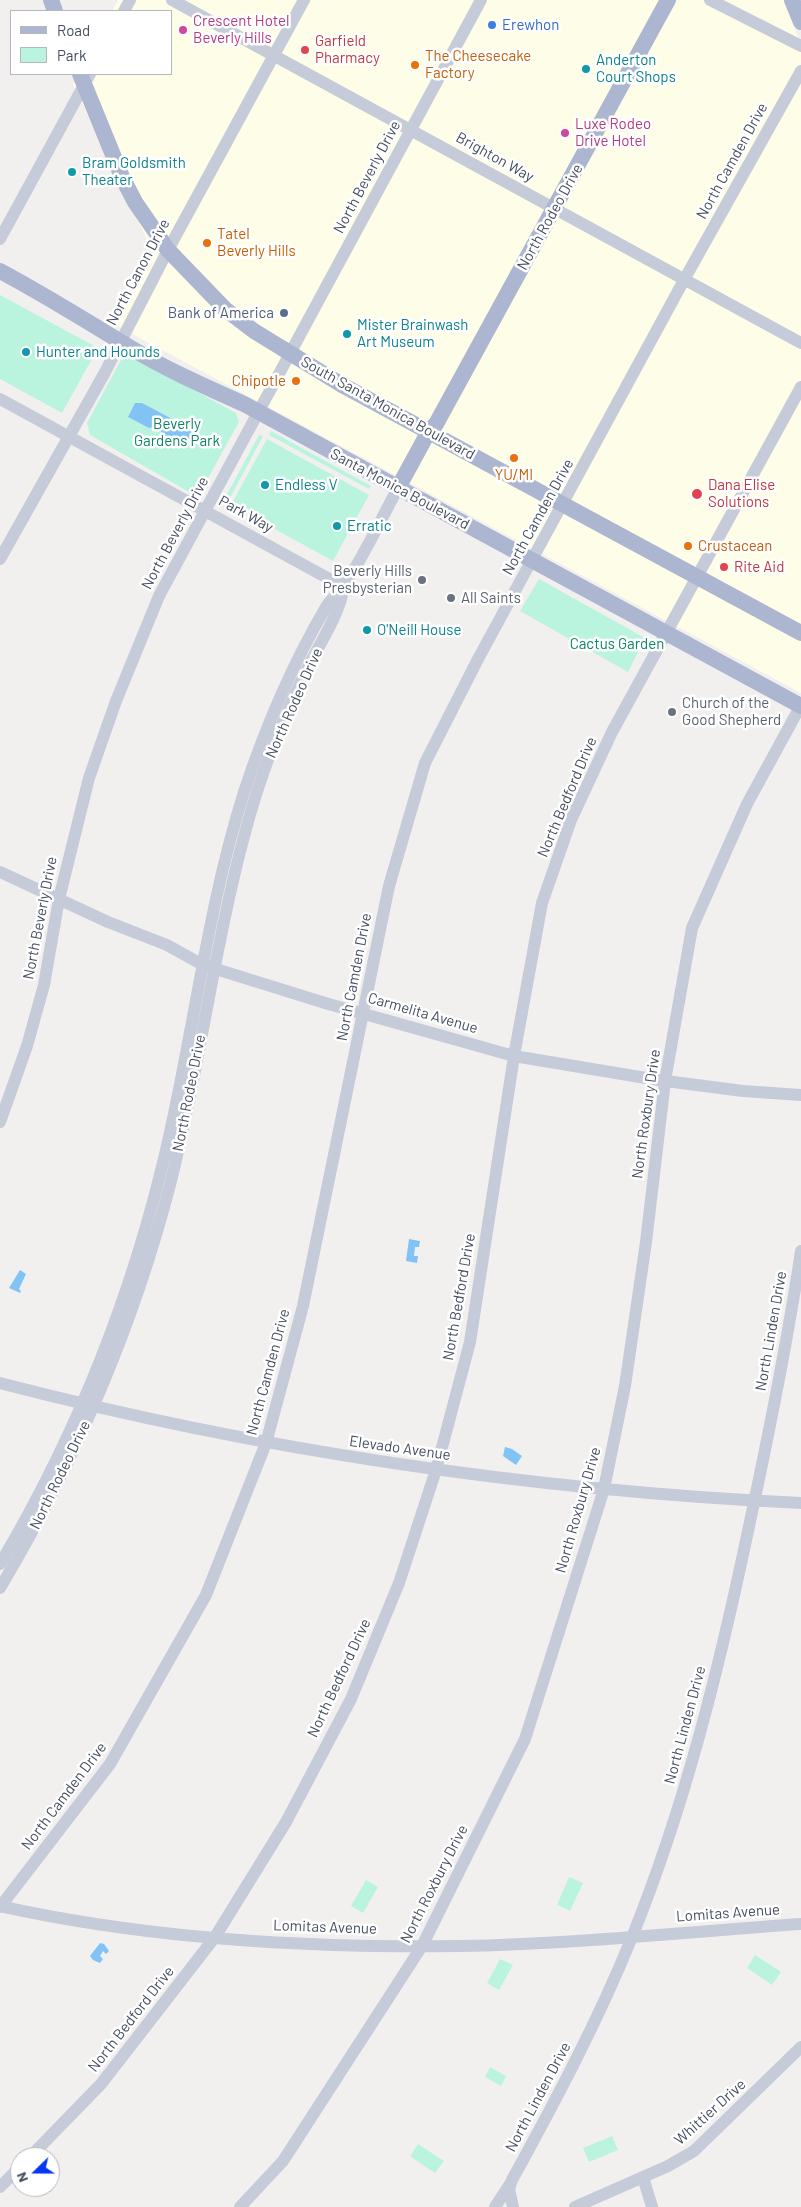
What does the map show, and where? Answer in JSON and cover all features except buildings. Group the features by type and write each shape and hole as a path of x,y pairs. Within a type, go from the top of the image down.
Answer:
{"main road":[{"name":"North Rodeo Drive","path":"398,488 429,431 436,424 551,206 656,0"},
{"name":"North Rodeo Drive","path":"551,206 668,0"},
{"path":"792,0 801,22"},
{"name":"South Santa Monica Boulevard","path":"85,77 127,187 151,227 168,250 225,310 358,394 801,633"},
{"name":"Santa Monica Boulevard","path":"0,271 54,300 120,342 180,375 258,412 801,706"}],"street":[{"name":"Brighton Way","path":"172,0 801,343"},
{"name":"North Canon Drive","path":"0,559 69,437 304,0"},
{"name":"North Beverly Drive","path":"0,1122 27,1046 44,985 59,899 89,778 116,700 159,596 481,0"},
{"path":"710,0 801,46"},
{"name":"North Camden Drive","path":"0,1906 110,1764 206,1595 266,1443 305,1298 389,886 424,763 684,280 801,71"},
{"path":"0,239 85,77"},
{"name":"North Bedford Drive","path":"40,2147 102,2084 214,1937 286,1822 351,1699 399,1583 436,1470 470,1342 514,1056 542,903 571,820 612,732 801,387"},
{"name":"Park Way","path":"0,399 344,587"},
{"name":"North Rodeo Drive","path":"0,1564 88,1405 124,1331 162,1212 184,1121 209,966 256,795 290,704 338,610 344,587 398,488"},
{"name":"North Roxbury Drive","path":"240,2207 282,2161 422,1946 525,1739 604,1489 625,1386 636,1316 665,1081 692,928 747,804 801,706"},
{"name":"Carmelita Avenue","path":"0,872 167,945 209,966 514,1056 665,1081 743,1091 801,1095"},
{"name":"North Linden Drive","path":"495,2207 512,2180 592,2030 632,1936 669,1837 696,1751 720,1659 755,1500 785,1346 801,1251"},
{"name":"Elevado Avenue","path":"0,1383 88,1405 266,1443 436,1470 604,1489 801,1503"},
{"name":"North Rodeo Drive","path":"0,1588 57,1485 88,1405"},
{"name":"Lomitas Avenue","path":"0,1906 106,1925 214,1937 318,1944 422,1946 531,1943 801,1924"},
{"name":"Whittier Drive","path":"575,2207 680,2161 694,2152 801,2047"},
{"path":"0,2187 10,2177"},
{"path":"643,2177 652,2207"},
{"name":"North Linden Drive","path":"512,2180 509,2189 513,2207"}],"shaded area":[{"path":"118,0 783,0 801,44 801,693 114,324 154,254 73,84 78,75 172,75 172,10 113,10"}],"green space":[{"path":"0,295 98,348 62,413 0,379"},
{"name":"Beverly Gardens Park","path":"131,356 236,413 239,422 202,489 189,492 90,435 87,423 121,360"},
{"path":"271,431 371,486 369,489 269,435"},
{"path":"259,435 263,436 229,500 225,498"},
{"path":"267,439 369,495 333,561 231,505"},
{"name":"Cactus Garden","path":"539,579 645,638 628,672 520,611"},
{"path":"569,1877 583,1883 570,1911 557,1905"},
{"path":"366,1880 378,1887 363,1913 351,1906"},
{"path":"755,1955 781,1972 772,1985 747,1968"},
{"path":"500,1959 513,1965 499,1990 487,1983"},
{"path":"490,2067 506,2076 501,2086 485,2077"},
{"path":"612,2136 618,2150 589,2162 583,2148"},
{"path":"418,2144 444,2161 435,2173 410,2156"}],"water":[{"path":"135,403 142,403 189,428 192,434 184,447 163,436 161,431 153,427 149,428 128,417"},
{"path":"409,1239 420,1241 419,1247 415,1247 414,1256 418,1256 417,1263 406,1261"},
{"path":"20,1270 26,1274 19,1289 20,1293 9,1288"},
{"path":"505,1447 512,1449 522,1456 516,1465 503,1456"},
{"path":"100,1943 104,1944 109,1951 106,1954 103,1951 100,1956 103,1959 100,1963 93,1960 90,1956"}],"place":[{"name":"Erewhon","path":"492,25"},
{"name":"Crescent Hotel Beverly Hills","path":"183,30"},
{"name":"Garfield Pharmacy","path":"305,50"},
{"name":"The Cheesecake Factory","path":"415,65"},
{"name":"Anderton Court Shops","path":"586,69"},
{"name":"Luxe Rodeo Drive Hotel","path":"565,133"},
{"name":"Bram Goldsmith Theater","path":"72,172"},
{"name":"Tatel Beverly Hills","path":"207,243"},
{"name":"Bank of America","path":"284,313"},
{"name":"Mister Brainwash Art Museum","path":"347,334"},
{"name":"Hunter and Hounds","path":"26,352"},
{"name":"Chipotle","path":"296,381"},
{"name":"YU/MI","path":"514,458"},
{"name":"Endless V","path":"265,485"},
{"name":"Dana Elise Solutions","path":"697,494"},
{"name":"Erratic","path":"337,526"},
{"name":"Crustacean","path":"688,546"},
{"name":"Rite Aid","path":"724,567"},
{"name":"Beverly Hills Presbysterian","path":"422,580"},
{"name":"All Saints","path":"451,598"},
{"name":"O'Neill House","path":"367,630"},
{"name":"Church of the Good Shepherd","path":"672,712"}]}
